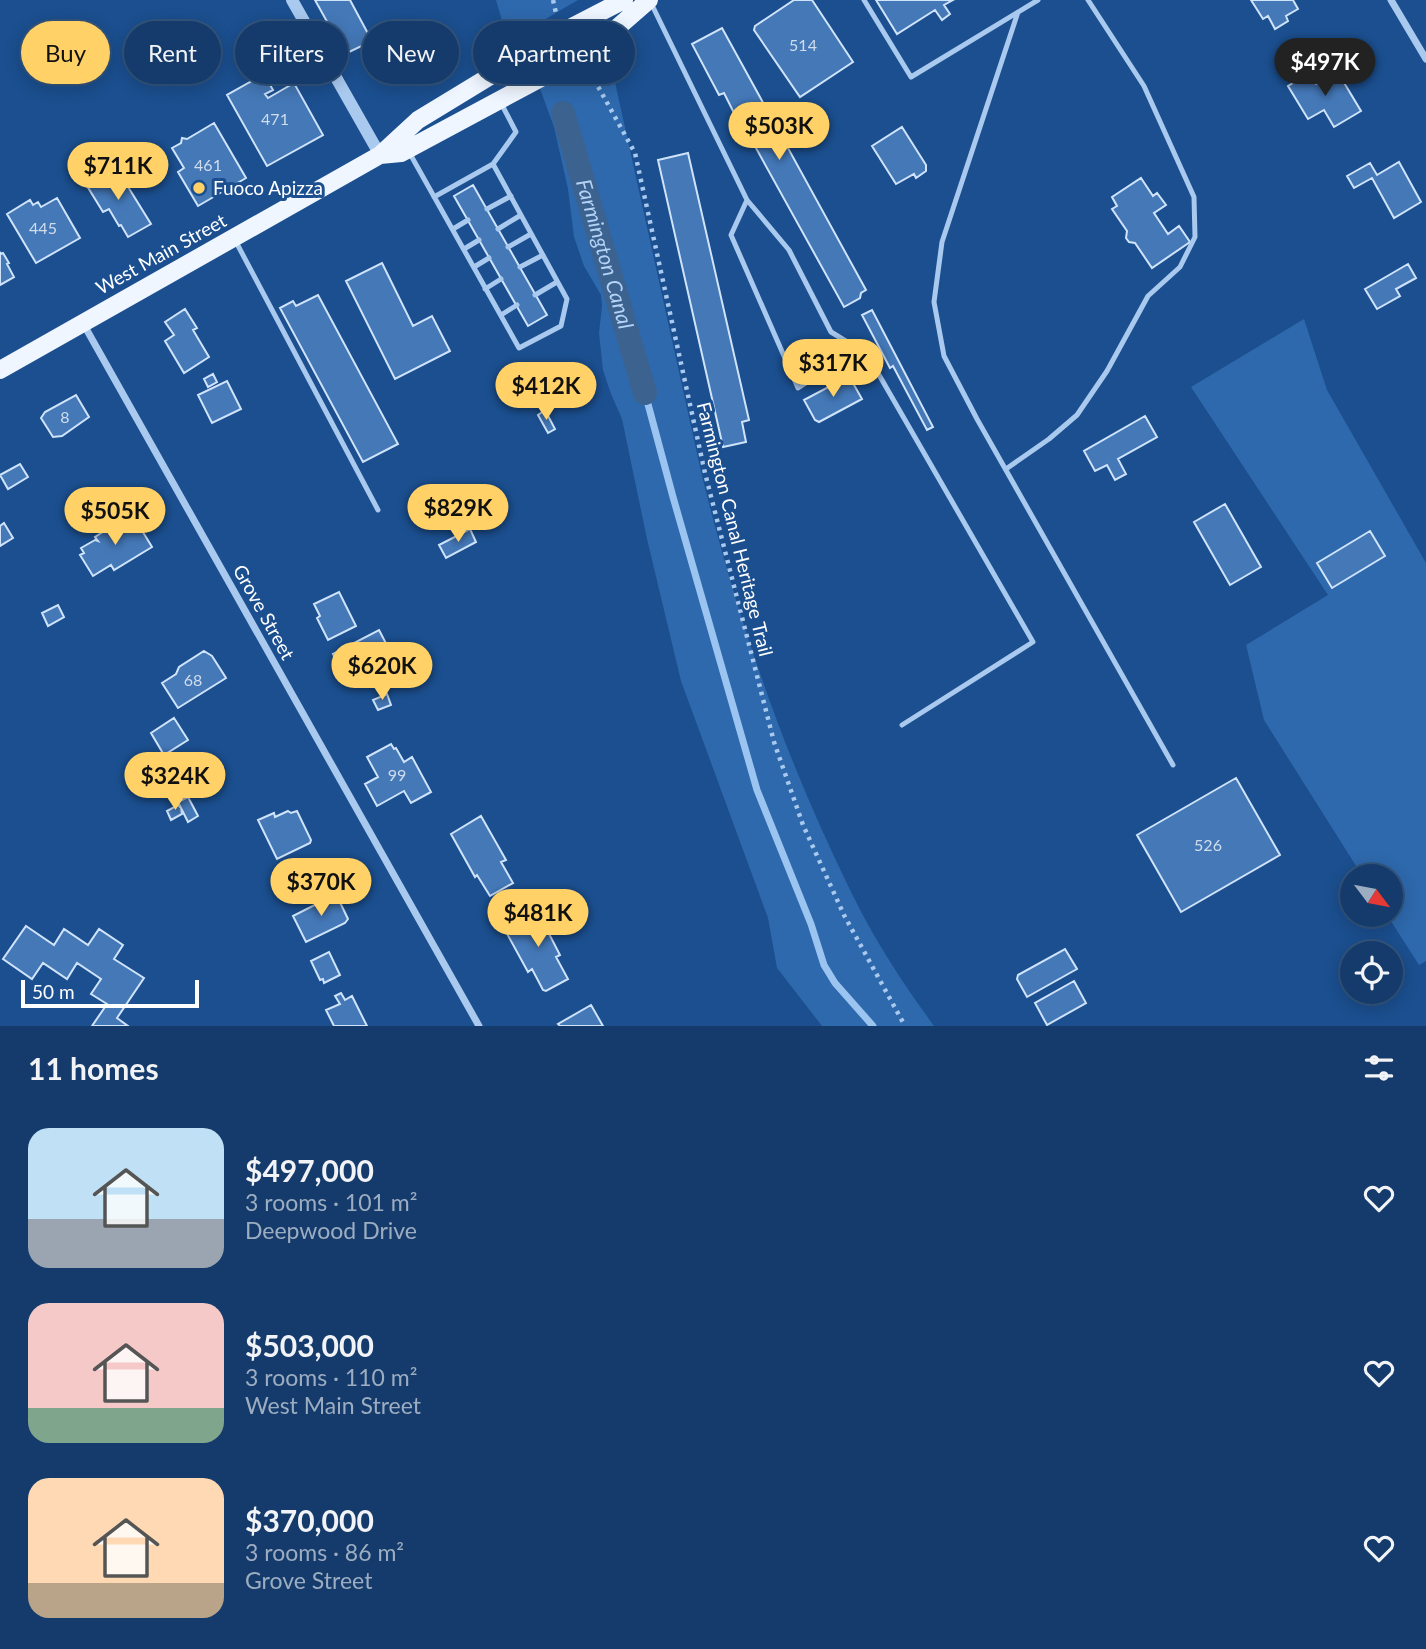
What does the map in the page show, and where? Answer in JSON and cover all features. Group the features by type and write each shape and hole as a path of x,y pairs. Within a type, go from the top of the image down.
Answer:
{"main road":[{"name":"West Main Street","path":"0,370 380,155 418,120 566,30 624,0"},
{"name":"West Main Street","path":"625,21 649,0"},
{"name":"West Main Street","path":"380,155 401,153 529,84"}],"street":[{"path":"292,0 380,155"},
{"path":"1391,0 1426,59"},
{"name":"Grove Street","path":"83,323 479,1026"}],"lane":[{"path":"649,0 747,200 789,250 831,332 867,354 1033,642 902,725"},
{"path":"864,0 911,78 1038,0"},
{"path":"1006,469 1049,439 1077,415 1107,370 1148,296 1180,267 1195,237 1194,197 1144,86 1088,0"},
{"path":"1018,12 942,242 934,302 944,356 1173,765"},
{"path":"434,197 493,164 516,132 499,100"},
{"path":"407,150 519,348 561,326 566,299 493,164"},
{"path":"486,209 510,196"},
{"path":"747,200 731,235 798,388 854,346"},
{"path":"498,229 521,215"},
{"path":"453,229 468,220"},
{"path":"508,247 531,234"},
{"path":"234,237 378,510"},
{"path":"464,249 479,240"},
{"path":"520,267 542,255"},
{"path":"474,267 489,258"},
{"path":"485,289 501,279"},
{"path":"535,295 557,282"},
{"path":"500,315 517,305"}],"path":[{"path":"552,0 556,14"},
{"name":"Farmington Canal Heritage Trail","path":"598,84 635,153 705,473 774,741 803,824 839,904 905,1026"}],"shaded area":[{"path":"496,0 578,0 542,21 502,21"},
{"path":"615,84 702,476 754,655 802,785 847,883 882,949 934,1026 822,1026 777,968 768,918 681,681 622,419 603,370 599,333 601,295 584,266 574,237 568,189 554,127 539,86"},
{"path":"1304,319 1327,390 1426,563 1426,961 1419,965 1395,928 1404,928 1404,864 1355,864 1264,720 1246,645 1328,595 1191,387"}],"building":[{"path":"315,0 350,0 362,22 362,46 348,53 348,21 327,21"},
{"path":"794,0 812,0 853,62 800,97 754,30 755,26"},
{"path":"876,0 953,0 944,5 950,14 942,20 935,10 897,34"},
{"path":"1251,0 1293,0 1298,9 1286,16 1288,21 1275,29 1268,16 1263,19"},
{"path":"722,28 866,290 861,293 860,298 844,307 736,112 734,113 724,93 719,95 692,44"},
{"path":"1337,71 1361,111 1334,127 1324,110 1308,119 1288,86 1309,73 1316,84"},
{"path":"246,84 270,84 273,90 265,94 268,98 295,84 323,135 267,166 227,95"},
{"path":"214,123 246,178 198,206 178,172 184,168 172,148 181,143 182,138 187,139"},
{"path":"902,127 926,165 926,171 916,178 914,174 896,184 872,146"},
{"path":"688,153 749,420 742,422 746,442 723,447 658,160"},
{"path":"1399,162 1421,202 1394,218 1372,178 1354,188 1347,176 1370,163 1377,175"},
{"path":"105,169 112,181 118,178 125,182 151,224 128,237 109,209 103,212 84,181"},
{"path":"1141,178 1153,196 1157,193 1166,205 1154,213 1168,234 1179,226 1190,242 1152,268 1135,243 1126,238 1127,231 1112,209 1117,206 1112,197"},
{"path":"473,185 547,315 528,326 454,196"},
{"path":"57,198 80,238 36,263 7,214 30,200 33,205 38,202 41,207"},
{"path":"0,252 9,263 7,264 14,277 0,285"},
{"path":"382,263 413,326 432,316 450,351 395,379 346,281"},
{"path":"1408,264 1416,278 1396,289 1400,296 1377,309 1365,289"},
{"path":"318,295 398,444 363,462 280,308 293,301 296,306"},
{"path":"185,309 197,328 193,330 209,357 184,373 165,341 174,335 165,322"},
{"path":"872,310 933,427 927,430 862,315"},
{"path":"213,374 217,382 208,387 204,379"},
{"path":"849,376 862,399 819,422 815,420 804,400"},
{"path":"227,381 241,409 212,423 198,395"},
{"path":"76,395 89,417 62,436 53,437 41,418 45,412"},
{"path":"545,410 555,429 548,433 538,415"},
{"path":"1145,416 1157,437 1118,459 1126,474 1115,480 1107,465 1095,471 1084,451"},
{"path":"20,464 28,477 8,489 0,475"},
{"path":"1225,504 1261,567 1230,585 1194,522"},
{"path":"135,519 152,547 114,570 111,565 93,576 80,555 84,553 81,548 98,541 95,537 120,521 123,526"},
{"path":"4,523 13,538 0,546 0,526"},
{"path":"470,529 476,542 446,558 439,545"},
{"path":"1370,531 1385,556 1332,588 1317,563"},
{"path":"339,592 356,626 328,640 317,618 320,616 314,604"},
{"path":"58,605 64,617 48,626 42,613"},
{"path":"379,630 390,651 344,675 333,654"},
{"path":"204,651 212,656 226,678 178,708 162,683 176,674 179,667"},
{"path":"387,694 391,705 378,710 373,700"},
{"path":"174,718 188,740 164,755 151,733"},
{"path":"391,744 404,762 412,757 431,792 411,803 404,791 377,806 365,784 378,777 367,757"},
{"path":"1236,778 1280,855 1181,912 1137,835"},
{"path":"188,797 198,816 188,822 178,802"},
{"path":"178,805 182,814 171,820 167,811"},
{"path":"288,811 297,811 311,840 310,843 277,859 258,820 274,813 275,817"},
{"path":"481,816 506,860 501,862 513,883 490,896 477,875 475,877 451,834"},
{"path":"336,894 348,919 306,942 293,916"},
{"path":"548,907 556,923 546,928 560,955 556,957 568,979 546,991 532,969 528,972 505,930"},
{"path":"26,926 54,945 64,929 88,945 99,929 123,945 114,959 144,978 117,1018 128,1026 92,1026 107,1004 91,994 101,979 77,963 67,979 43,963 32,979 3,959"},
{"path":"1065,949 1077,969 1027,997 1017,979 1018,975"},
{"path":"329,952 340,975 324,983 311,961"},
{"path":"1074,981 1086,1003 1047,1025 1035,1003"},
{"path":"341,993 345,1000 352,996 367,1026 334,1026 326,1010 340,1004 335,996"},
{"path":"591,1005 603,1026 558,1024"}],"waterway":[{"name":"Farmington Canal","path":"563,113 645,393"},
{"path":"645,393 757,790 811,924 824,965 835,983 873,1026"}],"place":[{"name":"Fuoco Apizza","path":"199,188"}]}
